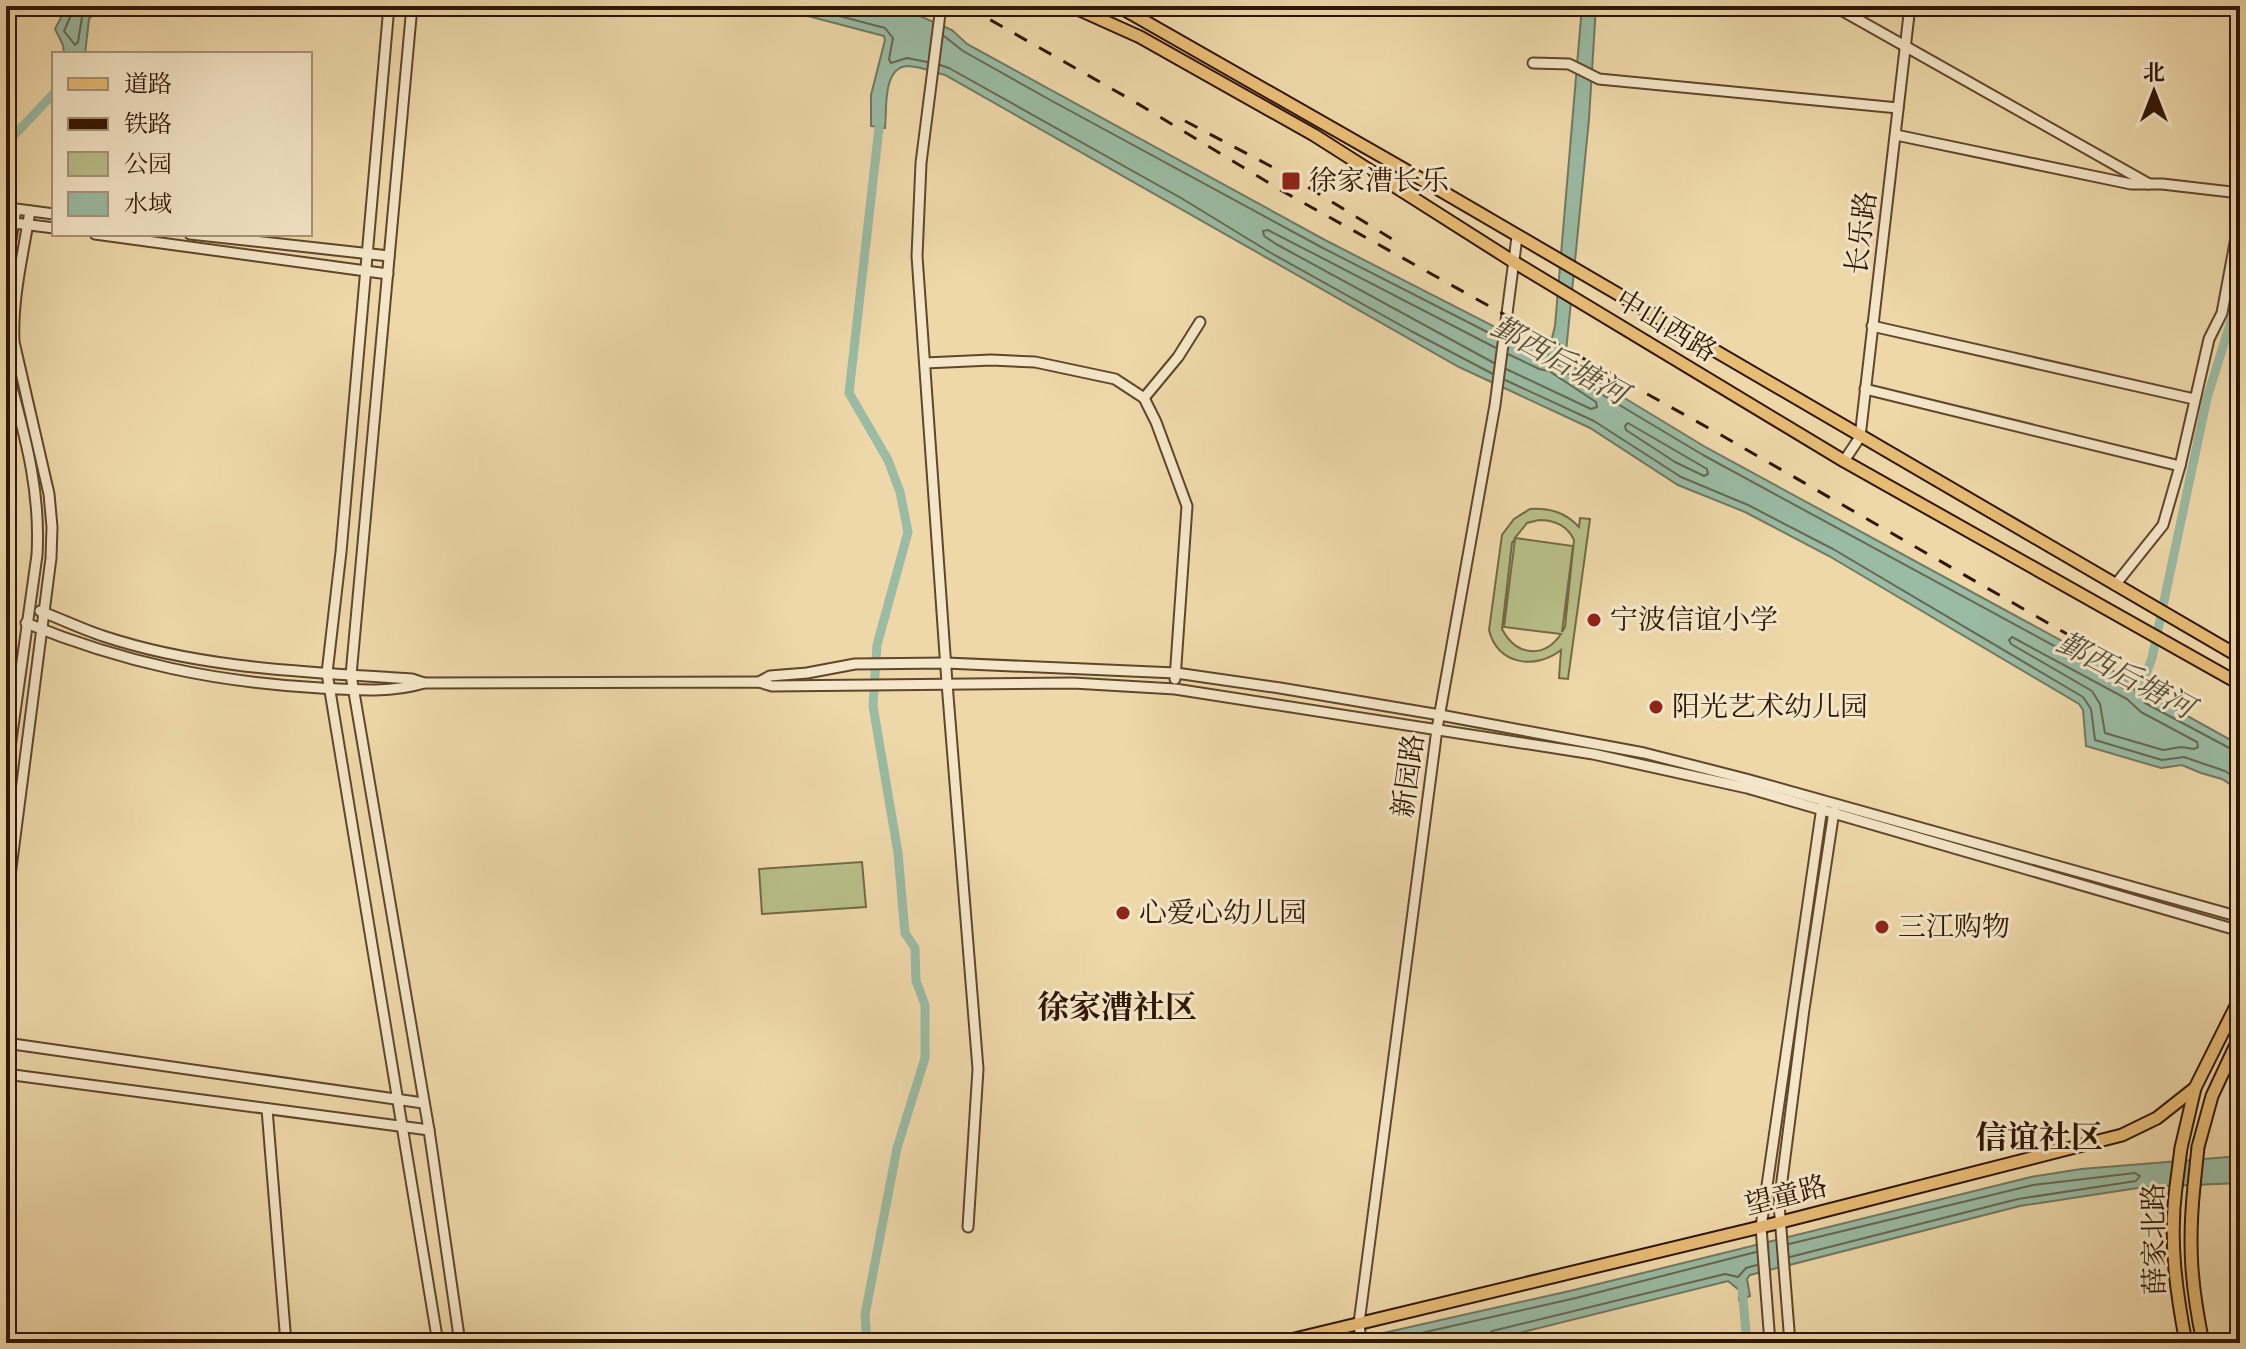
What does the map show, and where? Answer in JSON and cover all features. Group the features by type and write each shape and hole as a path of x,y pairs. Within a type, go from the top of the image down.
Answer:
{"main road":[{"name":"中山西路","path":"1071,6 1140,37 1314,135 1514,262 1844,461 2240,684"},
{"name":"中山西路","path":"1118,6 2240,657"},
{"name":"望童路","path":"1278,1343 1360,1333 2122,1135 2157,1118 2195,1088 2240,998"},
{"name":"薛家北路","path":"2203,1343 2189,1235 2198,1147 2217,1081 2240,1036"},
{"name":"薛家北路","path":"2186,1343 2173,1258 2172,1212 2181,1148 2195,1088"}],"street":[{"path":"389,6 341,552 327,673 438,1343"},
{"path":"412,6 351,675 429,1130 460,1343"},
{"path":"941,6 921,163 917,256 978,1069 968,1227"},
{"path":"1834,6 2149,184"},
{"name":"长乐路","path":"1844,461 1860,437 1910,6"},
{"path":"1533,63 1569,64 1599,79 1898,108"},
{"path":"1896,135 2131,184 2240,193"},
{"path":"6,270 16,209 52,214"},
{"path":"6,907 51,558 49,494 18,366 13,322 30,211"},
{"path":"2115,585 2163,525 2209,339 2222,313 2240,216"},
{"path":"14,223 52,228"},
{"path":"109,236 388,274"},
{"path":"208,236 389,256"},
{"name":"新园路","path":"1360,1333 1437,729 1495,405 1517,237"},
{"path":"1144,398 1178,357 1200,322"},
{"path":"1872,326 2194,399"},
{"path":"925,363 1035,362 1115,379 1144,398 1187,506 1175,689"},
{"path":"6,365 37,490 38,539 6,776"},
{"path":"1865,389 2180,466"},
{"path":"30,607 103,636 171,654 230,664 412,679 424,683"},
{"path":"26,623 118,657 202,676 328,688 409,688 424,683 759,682 772,686 1073,683 1175,689 1643,763 1823,806"},
{"path":"759,682 770,676 855,664 895,663 1176,673 1440,715 1644,753 1823,806 2240,917"},
{"path":"1770,1343 1761,1227 1823,806"},
{"path":"1834,809 2240,931"},
{"path":"1790,1343 1779,1204 1834,809"},
{"path":"6,1043 423,1103"},
{"path":"6,1074 429,1130"},
{"path":"267,1109 286,1343"}],"green space":[{"path":"1530,509 1537,509 1563,514 1579,527 1580,518 1590,519 1568,679 1559,678 1561,650 1540,660 1519,661 1500,651 1493,642 1489,630 1502,535 1514,519","holes":["1539,520 1560,524 1574,540 1562,632 1573,546 1515,538 1527,523","1515,539 1504,627 1561,634 1547,648 1539,651 1515,645 1502,629"]},
{"path":"862,862 866,907 762,914 759,869"}],"water":[{"path":"63,6 129,6 95,12 89,19 85,52 64,52 55,29 65,10"},
{"name":"鄞西后塘河","path":"758,6 897,6 952,30 967,44 1325,240 1548,354 1555,326 1582,6 1596,6 1589,119 1565,362 1707,448 2097,660 2127,680 2133,678 2138,666 2149,672 2143,684 2144,692 2240,745 2240,791 2222,779 2182,765 2161,768 2086,746 2083,710 2079,704 1829,556 1745,512 1678,485 1590,428 1459,367 945,75 912,66 899,69 893,74 887,91 885,128 871,126 871,95 884,36"},
{"path":"2240,1156 2240,1183 2144,1187 2020,1206 1750,1275 1747,1279 1750,1296 1739,1300 1739,1290 1728,1281 1479,1343 1339,1343 1574,1290 2031,1177 2081,1169"}],"waterway":[{"path":"6,144 52,95"},
{"path":"867,1343 865,1315 897,1148 925,1058 925,1005 916,981 915,948 905,933 898,853 873,706 877,645 908,532 900,492 888,460 849,393 880,119"},
{"name":"鄞西后塘河","path":"2144,680 2152,658 2207,398 2236,305 2240,269"},
{"path":"1742,1288 1747,1343"}],"railway":[{"path":"966,6 1135,102 1284,192 1721,435 2067,634"},
{"path":"1185,121 1295,179 1400,244"}],"place":[{"name":"徐家漕长乐","path":"1291,181"},
{"name":"宁波信谊小学","path":"1594,620"},
{"name":"阳光艺术幼儿园","path":"1656,707"},
{"name":"心爱心幼儿园","path":"1123,913"},
{"name":"三江购物","path":"1882,927"}],"district":[{"name":"徐家漕社区","path":"1117,1008"},
{"name":"信谊社区","path":"2039,1138"}]}
